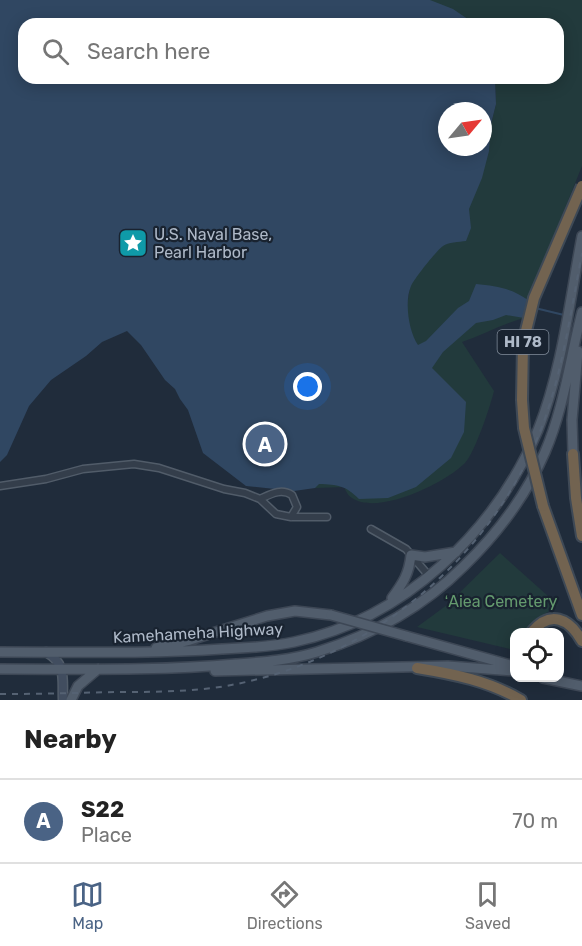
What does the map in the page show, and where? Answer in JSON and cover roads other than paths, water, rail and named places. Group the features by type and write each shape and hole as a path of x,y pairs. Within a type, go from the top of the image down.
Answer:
{"highway":[{"name":"HI 78","path":"582,186 534,298 522,343 524,428 543,506 582,615"},
{"path":"577,457 576,498 582,536"},
{"path":"537,628 544,621 555,619 569,623 582,640"},
{"path":"417,668 461,675 506,691 520,700"}],"main road":[{"name":"Kamehameha Highway","path":"0,652 134,653 272,646 295,642 344,627 387,605 429,576 456,552 495,507 515,477 538,429 554,379 582,236"},
{"name":"Kamehameha Highway","path":"577,457 572,420 582,312"},
{"name":"Kamehameha Highway","path":"0,669 189,669 265,662 315,653 362,636 399,618 420,604 478,553 528,489 546,450 560,410 580,325"},
{"path":"387,605 406,580 411,555 425,557 456,552"},
{"path":"420,604 429,576"},
{"path":"134,653 190,640 276,614 295,611 331,615 510,665"},
{"path":"46,652 56,659 62,669 63,700"},
{"path":"189,669 229,672 472,667 510,671"},
{"path":"70,700 78,686 99,669"},
{"path":"564,681 582,686"},
{"path":"562,682 582,686"}],"street":[{"path":"0,486 46,479 83,469 134,464 159,468 224,489 245,493 260,499 276,514 291,517 327,517"},
{"path":"260,499 286,491 292,495 297,507 291,517"},
{"path":"371,529 406,549 429,576"}],"water":[{"path":"0,0 430,0 453,9 466,18 18,18 18,84 495,84 496,104 492,120 492,102 438,102 438,156 488,156 482,178 469,209 471,228 466,241 443,246 416,278 411,286 408,300 408,317 418,345 426,341 458,308 469,301 476,284 503,288 528,300 524,318 506,315 476,323 443,352 432,368 466,402 464,432 451,458 416,487 388,498 359,499 345,488 331,485 319,484 315,488 294,491 246,486 203,453 188,410 175,389 165,380 141,345 127,331 102,342 51,380 29,406 7,455 0,462"}],"waterway":[{"path":"535,308 564,315"}],"railway":[{"path":"0,694 188,690 213,688 266,677 317,659 365,634 409,604 450,568 485,528 515,483 539,434 554,390 582,253"}],"place":[{"name":"U.S. Naval Base, Pearl Harbor","path":"133,243"},
{"name":"S22","path":"265,444"}],"park label":[{"name":"ʻAiea Cemetery","path":"501,601"}]}
